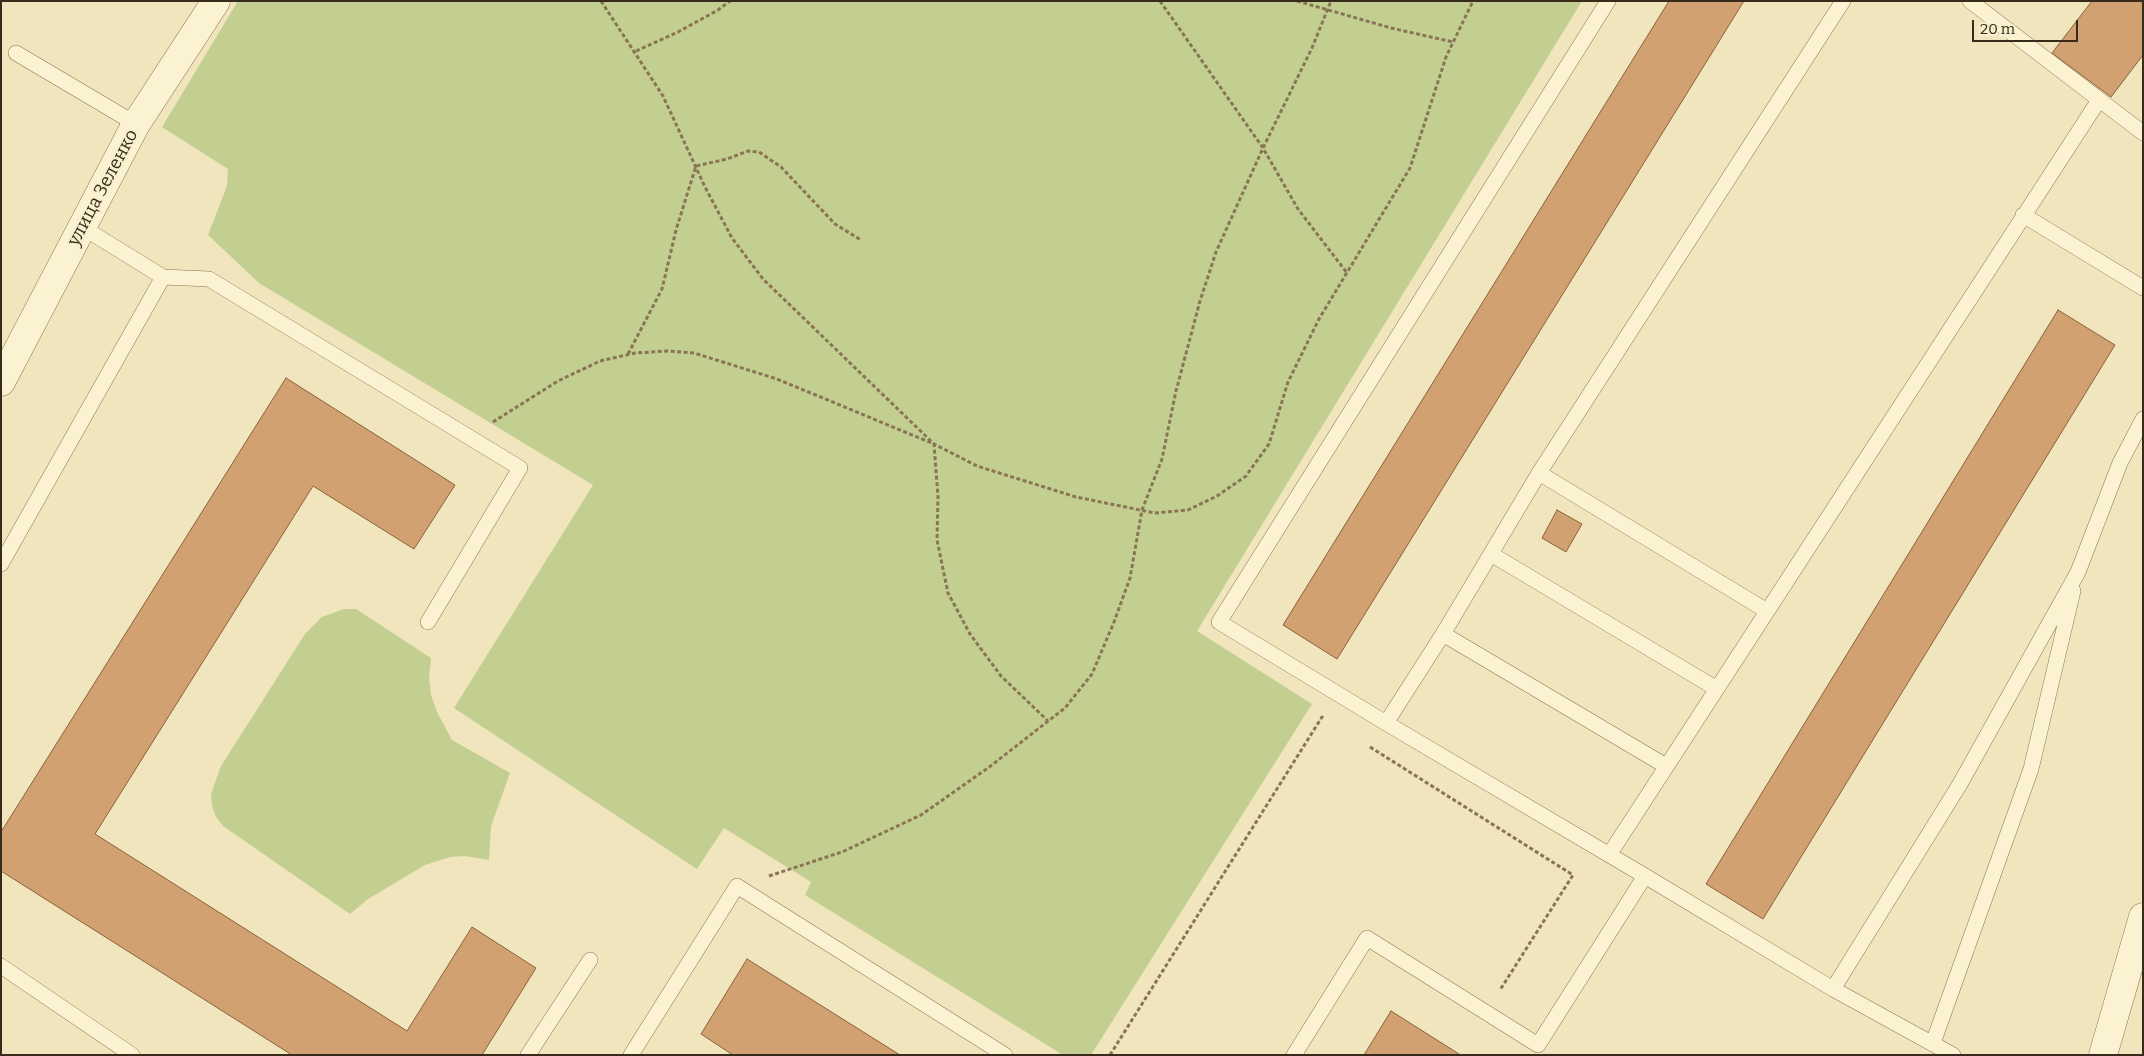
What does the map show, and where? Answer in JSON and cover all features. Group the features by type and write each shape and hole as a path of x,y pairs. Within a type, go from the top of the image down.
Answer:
{"street":[{"name":"улица Зеленко","path":"1,382 136,124 216,1"},
{"path":"2103,1055 2143,917"}],"lane":[{"path":"1608,1 1220,622 1386,724 1833,989 1953,1055"},
{"path":"1386,724 1443,634 1539,473 1844,1"},
{"path":"1969,1 2143,133"},
{"path":"16,53 136,124"},
{"path":"1609,855 2098,100"},
{"path":"2022,215 2143,288"},
{"path":"82,227 164,277 209,279 520,468 428,622"},
{"path":"1,564 164,277"},
{"path":"1933,1043 2031,769 2078,572 2120,463 2143,419"},
{"path":"1539,473 1767,611"},
{"path":"1491,554 1716,689"},
{"path":"1833,989 1960,784 2078,572"},
{"path":"1443,634 1666,766"},
{"path":"1294,1055 1367,938 1486,1012 1535,1050 1645,876"},
{"path":"631,1055 737,886 1006,1055"},
{"path":"528,1055 590,960"},
{"path":"1,966 132,1055"}],"path":[{"path":"601,1 663,96 732,238 762,279 934,444 938,497 937,540 948,593 970,634 1001,676 1048,721"},
{"path":"635,51 678,32 718,10 730,1"},
{"path":"1160,1 1263,148 1298,209 1346,273"},
{"path":"1297,1 1391,28 1453,42"},
{"path":"737,886 842,852 921,815 1065,708 1092,674 1130,578 1142,510 1162,459 1176,391 1213,260 1263,148 1312,48 1331,1"},
{"path":"470,437 558,381 600,361 627,354 667,351 694,353 777,379 934,444 986,469 1076,497 1154,513 1188,510 1218,496 1246,476 1270,444 1288,382 1318,319 1410,168 1446,57 1473,1"},
{"path":"696,166 727,159 748,151 759,152 781,167 835,224 861,240"},
{"path":"627,354 662,289 676,230 696,166"},
{"path":"1110,1055 1322,717 1331,722"},
{"path":"1364,743 1573,875 1486,1012"}],"green space":[{"path":"238,1 1582,1 1197,631 1312,704 1091,1055 1063,1055 805,895 811,882 724,828 697,869 454,708 593,485 259,283 208,235 227,186 228,169 162,127"},
{"path":"344,609 356,609 431,658 429,677 431,695 437,712 452,740 510,773 491,826 489,860 465,856 450,857 425,865 368,899 350,914 223,826 216,817 212,806 211,794 221,766 305,634 322,617"}],"building":[{"path":"1669,1 1744,1 1337,659 1283,625"},
{"path":"2092,1 2143,1 2143,55 2111,97 2052,53"},
{"path":"2058,310 2115,345 1763,919 1706,884"},
{"path":"286,378 455,485 414,549 313,486 95,834 407,1031 472,927 536,968 482,1055 292,1055 1,871 1,832"},
{"path":"1557,510 1582,524 1566,552 1542,538"},
{"path":"747,959 900,1055 733,1055 701,1034"},
{"path":"1391,1011 1459,1054 1364,1055"}]}
